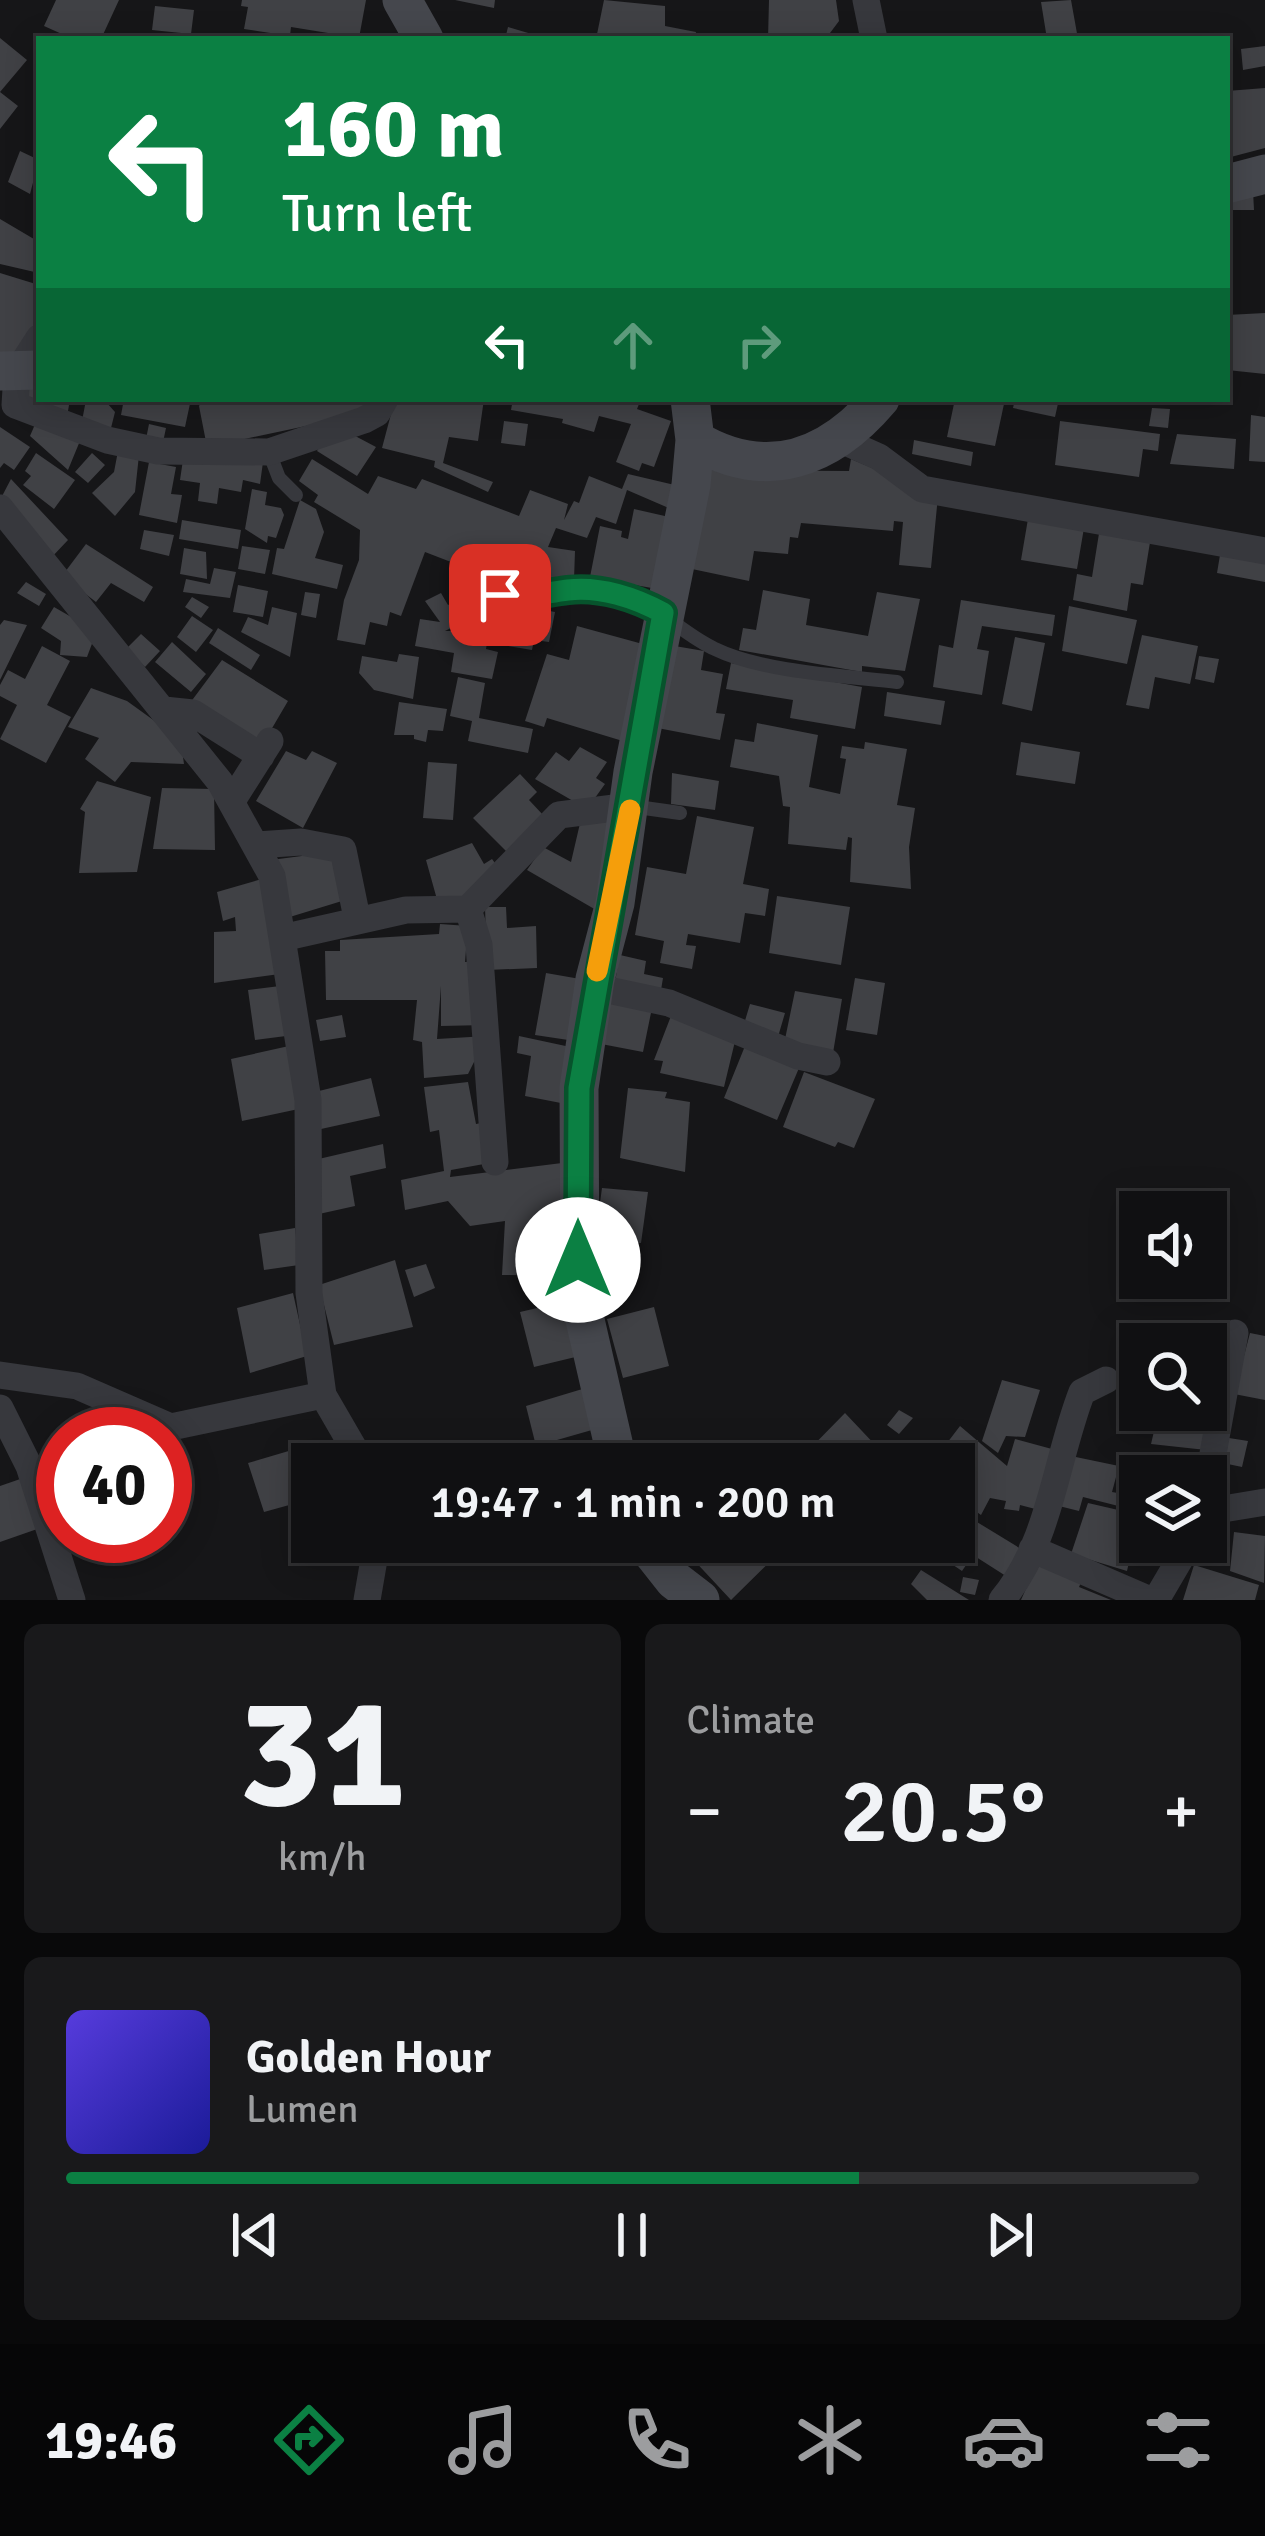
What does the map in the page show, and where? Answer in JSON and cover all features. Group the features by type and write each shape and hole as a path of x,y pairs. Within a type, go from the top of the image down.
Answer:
{"street":[{"path":"402,0 422,36"},
{"path":"866,0 873,36"},
{"path":"1230,183 1265,174"},
{"path":"36,343 19,371 15,405 107,440 158,451 269,452 364,420 382,402"},
{"path":"613,1443 580,1298 579,1088 663,613 683,532 695,440 690,402"},
{"path":"695,440 716,452 752,460 807,458 841,440 877,402"},
{"path":"841,440 879,457 922,488 1265,551"},
{"path":"0,508 232,801 272,876 308,1100 309,1293 323,1394 351,1443"},
{"path":"164,710 193,713 266,748 232,801"},
{"path":"282,938 357,918 467,909 559,815 630,806"},
{"path":"257,845 302,842 343,850 357,918"},
{"path":"467,909 478,945 495,1162"},
{"path":"594,987 669,1004 798,1056 827,1062"},
{"path":"1214,1455 1235,1333"},
{"path":"0,1375 77,1386 172,1427 323,1394"},
{"path":"1002,1600 1032,1549 1082,1392 1106,1380"},
{"path":"0,1408 29,1466 72,1600"},
{"path":"1227,1504 1265,1502"},
{"path":"1032,1549 1153,1600 1177,1563"},
{"path":"367,1600 373,1563"},
{"path":"661,1563 700,1600"}],"lane":[{"path":"269,452 279,478 296,494"},
{"path":"500,595 528,599 584,589 641,601 732,655 897,682"},
{"path":"630,806 680,813"}],"building":[{"path":"56,0 119,0 102,36 66,36 44,26"},
{"path":"242,0 366,0 359,36 291,27 290,36 244,29 248,7 241,6"},
{"path":"455,0 495,0 494,8"},
{"path":"604,0 665,6 665,26 696,32 695,36 597,36"},
{"path":"769,0 836,0 839,21 830,33 768,36"},
{"path":"1071,0 1077,36 1047,36 1041,2"},
{"path":"155,6 194,10 191,34 152,30"},
{"path":"508,27 538,36 506,36"},
{"path":"0,38 27,60 0,92"},
{"path":"1265,46 1265,66 1243,70 1241,49"},
{"path":"1265,88 1265,148 1230,157 1230,91"},
{"path":"0,92 18,106 0,129"},
{"path":"20,151 36,159 30,194 8,182"},
{"path":"1253,191 1254,210 1231,210 1232,238 1230,238 1230,192"},
{"path":"0,219 36,240 36,272 0,264"},
{"path":"0,273 36,284 36,339 22,355 0,357"},
{"path":"1265,313 1265,374 1230,370 1230,315"},
{"path":"24,387 36,389 36,402 70,402 67,417 21,403"},
{"path":"86,402 107,403 115,412 110,432 81,426"},
{"path":"123,402 190,402 185,427 121,415"},
{"path":"201,402 373,402 358,415 207,447"},
{"path":"394,402 484,402 478,441 449,437 443,463 493,482 488,492 434,467 435,461 382,448"},
{"path":"512,402 640,402 637,409 671,421 654,467 642,463 639,471 616,462 631,424 599,416 594,432 562,423 563,419 511,410"},
{"path":"954,402 1004,404 995,446 947,437"},
{"path":"1014,402 1058,402 1055,417 1013,408"},
{"path":"1152,408 1170,409 1168,428 1149,426"},
{"path":"1251,415 1265,417 1265,462 1249,461"},
{"path":"504,421 528,424 525,446 501,443"},
{"path":"1060,421 1160,434 1158,451 1143,449 1139,477 1055,465"},
{"path":"36,422 82,436 68,470 30,436"},
{"path":"149,424 166,428 162,447 145,444"},
{"path":"0,427 30,447 14,470 4,463 0,468"},
{"path":"342,429 376,447 357,476 317,451 328,433"},
{"path":"1177,434 1236,439 1234,469 1170,464"},
{"path":"914,440 973,452 971,466 912,454"},
{"path":"118,451 139,455 135,492 115,516 92,493 114,472"},
{"path":"36,453 75,480 54,509 23,485 31,476 25,471"},
{"path":"92,453 105,465 88,483 75,472"},
{"path":"184,453 263,462 260,484 243,480 241,492 219,488 217,504 198,501 200,483 180,480"},
{"path":"312,459 368,494 378,476 416,489 422,479 519,516 530,490 568,504 564,520 574,501 579,503 589,476 622,489 628,474 679,486 671,509 627,490 616,524 596,517 587,538 556,528 548,547 575,551 574,580 540,585 538,569 529,592 425,552 401,616 390,612 387,626 370,622 365,645 337,640 344,600 359,560 360,530 314,502 318,495 299,481"},
{"path":"851,459 938,496 931,568 899,565 903,522 894,521 893,531 801,523 798,538 790,537 788,554 754,551 749,581 692,569 707,470 849,471"},
{"path":"149,462 176,467 171,494 182,495 177,523 139,515"},
{"path":"11,479 68,540 50,559 0,500"},
{"path":"252,489 267,492 265,505 281,508 284,515 276,538 268,536 267,543 245,529"},
{"path":"300,500 316,509 324,532 315,558 343,565 337,589 272,574 277,548 284,549"},
{"path":"634,509 678,519 663,590 590,577 600,526 622,531 621,537 628,539"},
{"path":"1029,513 1085,522 1077,569 1021,560"},
{"path":"182,520 241,530 238,549 179,539"},
{"path":"1101,521 1152,530 1143,585 1131,583 1127,611 1073,600 1077,574 1092,577"},
{"path":"144,530 174,535 169,556 140,549"},
{"path":"1222,543 1265,551 1265,582 1217,573"},
{"path":"86,544 153,587 144,602 111,583 96,602 62,576"},
{"path":"242,546 270,550 265,574 238,569"},
{"path":"184,548 206,552 207,579 180,574"},
{"path":"214,568 236,572 230,598 183,592 186,579 210,584"},
{"path":"26,582 46,594 39,606 17,593"},
{"path":"238,585 268,591 263,617 233,612"},
{"path":"486,587 495,606 445,631 489,631 486,649 498,652 492,679 451,672 454,653 415,646 420,619 440,622 425,601 441,593 448,605"},
{"path":"763,590 810,599 806,625 868,636 877,592 920,599 905,671 862,666 862,672 739,650 743,628 756,630"},
{"path":"305,592 320,594 316,618 301,615"},
{"path":"192,597 209,607 201,618 185,607"},
{"path":"961,600 1055,615 1052,636 982,626 977,649 989,651 982,695 933,687 939,645 953,648"},
{"path":"513,604 555,612 549,642 534,640 532,650 496,644 502,612 510,613"},
{"path":"1069,606 1137,620 1127,664 1062,651"},
{"path":"54,607 80,622 93,641 87,657 60,655 61,641 41,628"},
{"path":"272,607 297,613 290,657 241,632 248,617 268,625"},
{"path":"192,616 213,630 196,652 177,637"},
{"path":"4,620 27,625 0,680 0,625"},
{"path":"577,626 650,646 626,742 547,718 544,727 525,721 547,654 569,660"},
{"path":"218,628 260,655 251,670 209,643"},
{"path":"141,634 160,651 145,667 126,649"},
{"path":"1142,635 1198,646 1190,684 1155,677 1149,709 1126,705"},
{"path":"1015,637 1045,643 1032,711 1002,704"},
{"path":"172,642 206,674 191,692 155,662"},
{"path":"663,644 704,651 701,670 723,674 716,713 725,714 720,740 647,726"},
{"path":"42,646 70,661 47,705 71,717 46,763 0,739 17,705 0,696 0,685 8,670 25,679"},
{"path":"399,654 419,657 413,699 374,690 359,673 362,656 397,662"},
{"path":"1199,656 1219,659 1214,683 1195,679"},
{"path":"222,660 288,701 261,747 190,703"},
{"path":"731,663 862,687 855,729 790,718 793,700 726,689"},
{"path":"458,677 485,683 479,718 533,729 528,753 468,741 472,721 450,716"},
{"path":"91,688 127,701 163,727 179,729 184,764 131,762 115,782 85,759 99,738 68,727"},
{"path":"887,692 945,701 941,725 884,716"},
{"path":"399,702 447,709 443,731 428,730 426,742 414,735 394,735"},
{"path":"757,723 818,735 809,787 840,794 846,759 840,758 842,746 864,749 865,742 907,749 897,805 915,808 909,847 911,889 850,882 852,838 848,837 846,850 788,844 790,807 783,806 779,776 730,767 735,739 754,742"},
{"path":"1021,742 1080,752 1075,784 1016,775"},
{"path":"580,747 607,762 596,778 605,784 587,809 535,779 556,752 569,761"},
{"path":"286,751 306,760 312,751 337,763 303,828 256,801"},
{"path":"428,762 457,764 453,820 423,818"},
{"path":"672,773 719,781 715,810 671,804"},
{"path":"520,774 537,792 529,800 544,816 507,852 473,818"},
{"path":"97,781 151,797 137,872 79,873 85,812 80,809"},
{"path":"162,788 214,789 215,850 153,849"},
{"path":"697,816 754,827 743,884 769,889 765,916 745,913 740,943 688,934 686,945 696,946 692,969 660,963 664,941 635,935 647,867 686,874"},
{"path":"581,819 628,819 603,914 527,870 543,847 571,862"},
{"path":"472,843 484,864 492,859 500,870 470,899 438,903 426,860"},
{"path":"332,852 342,901 280,920 287,973 214,983 214,932 236,931 235,917 223,921 217,892 272,876 271,860"},
{"path":"777,896 850,907 841,965 769,953"},
{"path":"485,907 506,907 507,928 536,926 537,968 487,970"},
{"path":"440,924 468,926 465,962 480,961 486,1025 441,1026 441,986 437,1039 487,1036 468,1074 424,1078 422,1042 413,1040 417,1000 326,1000 325,951 340,951 340,940 439,934"},
{"path":"620,955 646,961 644,974 663,978 660,996 614,987"},
{"path":"546,973 586,980 575,1041 535,1035"},
{"path":"855,978 885,983 877,1035 846,1030"},
{"path":"280,986 286,1036 255,1040 248,990"},
{"path":"795,991 842,999 833,1053 784,1044"},
{"path":"606,994 653,1003 643,1052 596,1043"},
{"path":"750,1004 785,1013 775,1047 741,1034"},
{"path":"342,1015 346,1037 320,1041 316,1020"},
{"path":"671,1016 737,1033 724,1087 660,1073 663,1061 654,1060"},
{"path":"519,1036 575,1048 566,1104 525,1096 531,1056 517,1053"},
{"path":"298,1044 308,1107 242,1121 231,1059"},
{"path":"745,1046 799,1068 777,1120 724,1098"},
{"path":"804,1072 875,1099 854,1148 838,1142 835,1147 783,1127"},
{"path":"371,1078 380,1116 321,1129 315,1092"},
{"path":"468,1082 476,1124 491,1121 495,1162 451,1170 450,1177 570,1162 574,1276 502,1275 505,1221 470,1226 448,1201 405,1210 401,1180 444,1171 439,1130 430,1132 424,1087"},
{"path":"628,1088 667,1092 665,1098 690,1102 685,1172 620,1158"},
{"path":"383,1144 386,1168 350,1176 355,1206 319,1214 310,1161"},
{"path":"602,1188 648,1192 641,1243 595,1239"},
{"path":"295,1228 299,1265 264,1270 259,1234"},
{"path":"395,1260 413,1327 334,1345 319,1285"},
{"path":"426,1264 435,1288 414,1297 405,1270"},
{"path":"293,1293 307,1356 250,1373 237,1308"},
{"path":"580,1298 592,1353 534,1367 520,1312"},
{"path":"654,1307 669,1366 623,1378 607,1319"},
{"path":"1250,1333 1265,1336 1265,1400 1234,1394"},
{"path":"1002,1380 1040,1390 1025,1437 1006,1436 998,1453 982,1441"},
{"path":"589,1387 599,1428 535,1443 526,1406"},
{"path":"899,1410 913,1418 899,1434 887,1425"},
{"path":"845,1413 873,1443 816,1443"},
{"path":"960,1426 1007,1466 1015,1439 1063,1452 1043,1511 1020,1505 1019,1511 1004,1509 1006,1501 990,1498 981,1515 975,1511 975,1443 947,1443"},
{"path":"1154,1431 1210,1431 1206,1450 1151,1444"},
{"path":"1229,1438 1248,1441 1242,1467 1227,1464"},
{"path":"291,1450 291,1505 264,1512 248,1463"},
{"path":"1071,1456 1119,1466 1112,1492 1119,1493 1119,1506 1083,1497 1079,1511 1059,1506"},
{"path":"26,1477 36,1506 36,1529 0,1542 0,1486"},
{"path":"1088,1503 1119,1510 1119,1563 1129,1563 1127,1571 1071,1554"},
{"path":"975,1521 1026,1552 1009,1578 975,1556"},
{"path":"1234,1532 1265,1536 1264,1583 1230,1571"},
{"path":"1039,1559 1083,1578 1079,1587 1111,1600 1021,1600"},
{"path":"697,1563 769,1563 731,1600"},
{"path":"1194,1565 1259,1585 1255,1600 1183,1600"},
{"path":"921,1570 969,1600 927,1600 911,1584"},
{"path":"963,1577 979,1580 975,1595 960,1592"}],"slow traffic":[{"path":"597,971 615,903 630,810"}],"route":[{"path":"500,595 528,599 584,589 641,601 663,613 579,1088 578,1260"}]}
